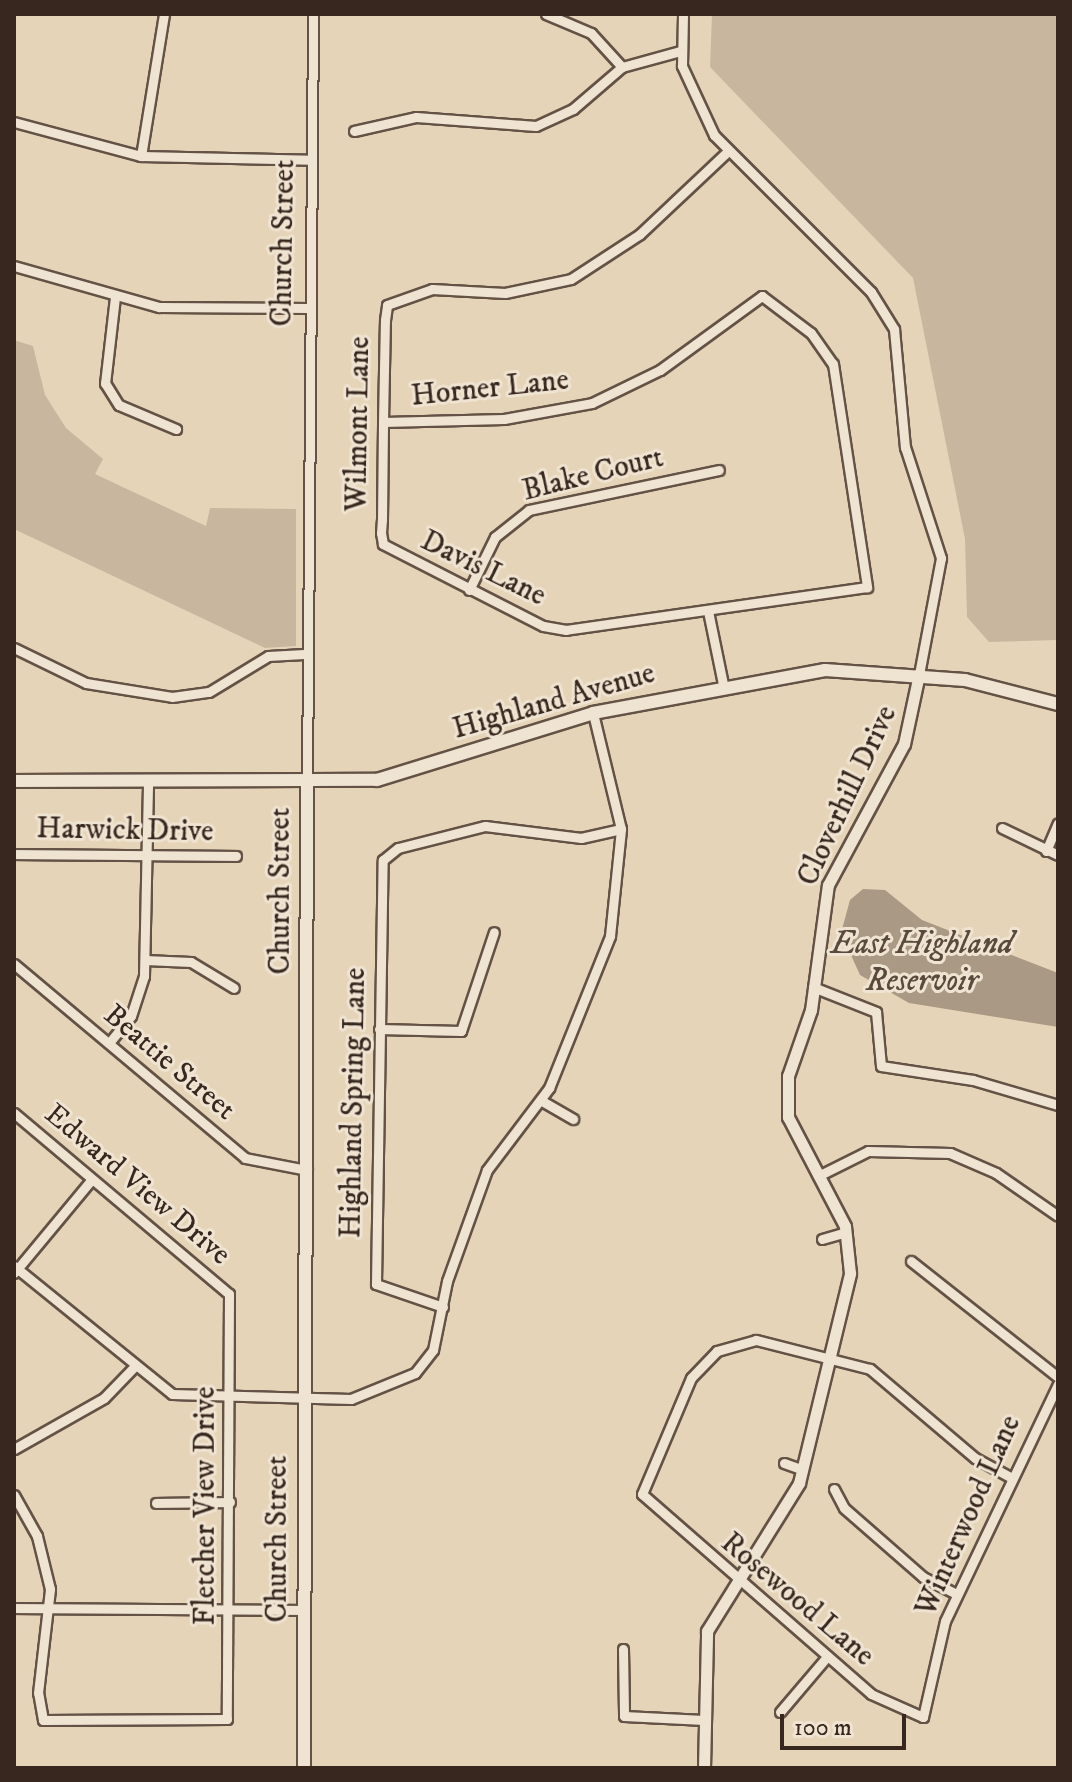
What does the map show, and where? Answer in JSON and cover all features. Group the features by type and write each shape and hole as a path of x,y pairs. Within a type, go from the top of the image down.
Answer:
{"main road":[{"name":"Highland Avenue","path":"14,781 307,783 397,777 593,713 723,684 825,670 919,674 1058,704"},
{"name":"Church Street","path":"304,1768 307,783"}],"street":[{"path":"141,156 164,14"},
{"name":"Church Street","path":"307,783 304,654 313,14"},
{"path":"546,14 591,33 622,67"},
{"name":"Cloverhill Drive","path":"683,14 680,51 698,104 727,152 871,292 894,329 905,447 941,558 904,744 828,885 813,987 786,1094 796,1140 846,1232 850,1273 803,1470 783,1516 737,1581 707,1631 704,1768"},
{"path":"354,131 416,117 536,126 573,109 622,67 680,51"},
{"path":"14,122 141,156 311,160"},
{"name":"Wilmont Lane","path":"383,544 387,305 432,289 505,293 571,279 640,234 727,152"},
{"path":"14,266 159,307 309,308"},
{"name":"Horner Lane","path":"383,422 504,419 592,403 660,370 762,296"},
{"name":"Davis Lane","path":"383,544 469,590 566,630 708,611 790,595 859,593 869,582 848,501 833,364 811,333 762,296"},
{"path":"115,297 105,383 119,405 176,429"},
{"name":"Blake Court","path":"469,590 495,537 529,510 719,470"},
{"path":"708,611 723,684"},
{"path":"14,648 86,683 172,697 209,692 268,656 304,654"},
{"path":"92,1179 15,1269 172,1394 351,1399 397,1386 433,1350 443,1307 487,1170 542,1101 610,936 621,829 593,713"},
{"path":"109,1043 131,1016 145,960 148,781"},
{"path":"1046,851 1058,823"},
{"name":"Highland Spring Lane","path":"443,1307 376,1284 379,1029 388,852 485,826 581,838 621,829"},
{"path":"1002,828 1058,855"},
{"name":"Harwick Drive","path":"14,854 236,856"},
{"path":"379,1029 461,1031 494,932"},
{"path":"145,960 191,962 234,988"},
{"name":"Beattie Street","path":"14,964 245,1158 307,1170"},
{"path":"813,987 876,1012 881,1066 973,1080 1058,1105"},
{"path":"542,1101 573,1119"},
{"name":"Edward View Drive","path":"14,1113 229,1294"},
{"path":"818,1176 876,1149 950,1153 996,1173 1058,1216"},
{"path":"822,1239 846,1232"},
{"path":"911,1261 1058,1377"},
{"name":"Fletcher View Drive","path":"51,1609 38,1693 43,1720 227,1719 230,1610 229,1294"},
{"name":"Rosewood Lane","path":"831,1357 756,1340 736,1342 705,1361 647,1482 647,1504 826,1658 880,1700 923,1717"},
{"path":"831,1357 870,1369 975,1458 1012,1478"},
{"path":"14,1449 104,1398 135,1366"},
{"name":"Winterwood Lane","path":"923,1717 956,1594 1058,1384"},
{"path":"784,1463 803,1470"},
{"path":"834,1489 844,1508 923,1577 956,1594"},
{"path":"14,1495 37,1536 51,1609"},
{"path":"156,1503 230,1502"},
{"path":"14,1608 304,1610"},
{"path":"623,1649 624,1716 704,1720"},
{"path":"780,1712 826,1658"}],"shaded area":[{"path":"712,14 1058,14 1058,640 989,642 967,617 965,539 913,278 710,67"},
{"path":"14,340 33,346 45,395 66,428 103,459 95,474 206,526 210,508 296,509 296,646 265,648 14,529"}],"water":[{"name":"East Highland Reservoir","path":"863,889 885,890 922,920 1058,973 1058,1027 909,1003 860,975 841,933 850,900"}]}
